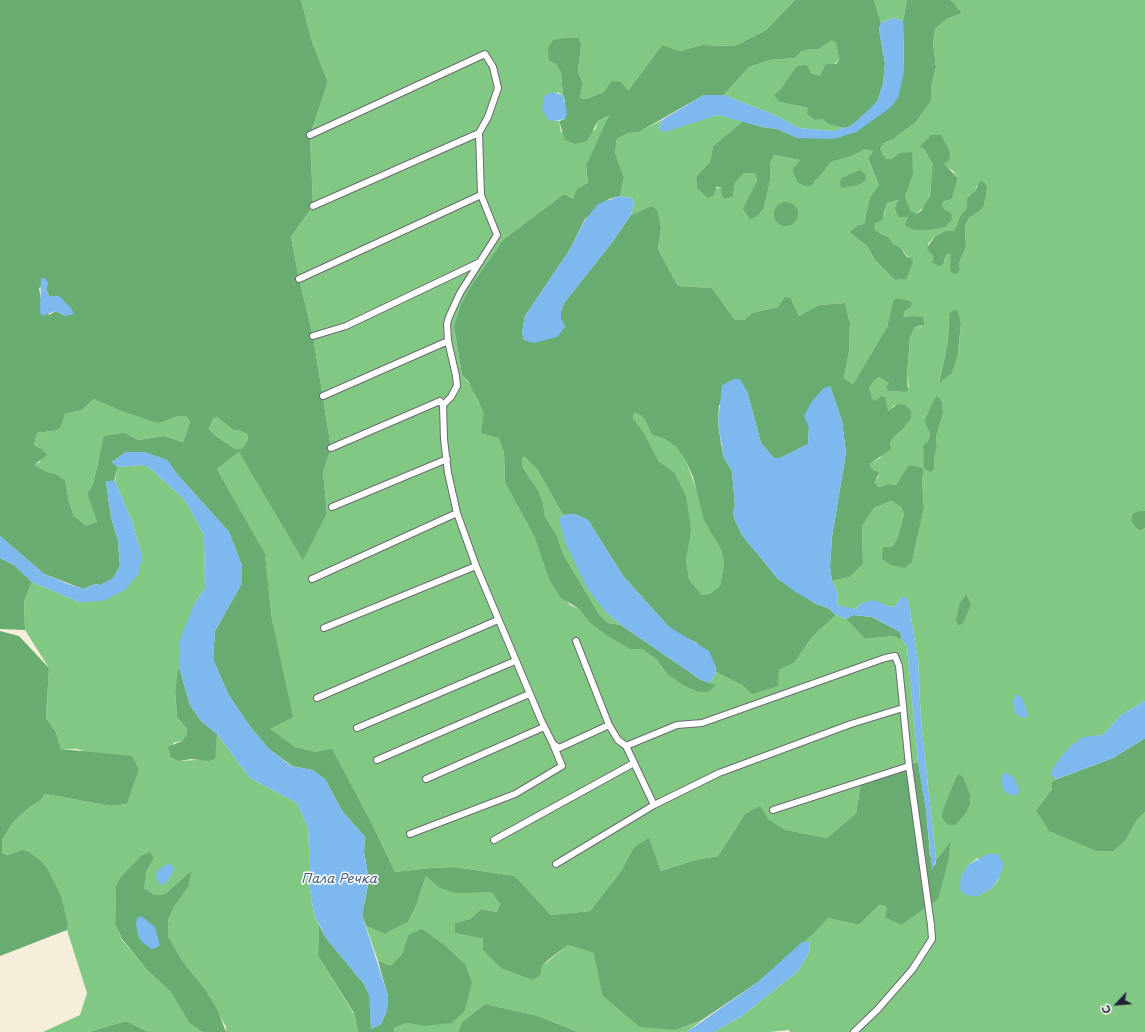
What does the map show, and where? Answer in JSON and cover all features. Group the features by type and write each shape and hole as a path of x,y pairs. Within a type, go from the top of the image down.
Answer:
{"street":[{"path":"310,135 485,54 493,66 498,88 488,117 479,133 481,195 497,235 460,293 449,317 447,324 448,341 457,386 452,397 443,405"},
{"path":"313,206 479,133"},
{"path":"299,279 481,195"},
{"path":"313,336 346,326 480,261"},
{"path":"323,396 448,341"},
{"path":"331,448 440,401 443,405 446,459 456,513 515,661 562,766 515,794 410,834"},
{"path":"332,508 446,459"},
{"path":"312,579 456,513"},
{"path":"324,628 476,566"},
{"path":"317,698 498,620"},
{"path":"576,642 609,725 618,740 626,746 654,805"},
{"path":"626,746 677,725 702,723 885,658 896,656 899,666 909,766 932,939 912,970 877,1010 854,1032"},
{"path":"357,728 515,661"},
{"path":"377,760 529,694"},
{"path":"556,864 654,805 719,773 851,724 903,708"},
{"path":"552,744 559,748 609,725"},
{"path":"426,779 544,727"},
{"path":"494,840 634,763"},
{"path":"773,810 909,766"}],"green space":[{"path":"0,0 301,0 312,42 328,82 310,135 313,206 291,237 299,279 313,336 331,448 323,472 327,513 303,560 239,452 217,469 265,554 272,620 293,717 270,729 295,747 316,752 332,749 376,832 395,872 455,867 515,876 551,915 590,911 621,871 634,847 649,838 661,871 695,860 718,856 745,814 760,806 768,819 786,830 827,838 856,813 861,783 918,762 926,809 930,855 935,866 936,860 950,842 949,858 938,899 901,925 885,917 887,909 885,906 879,905 859,925 828,918 815,932 758,982 702,1020 676,1030 640,1027 602,995 594,953 568,945 542,966 540,975 533,980 501,968 483,950 483,939 455,933 455,923 470,919 481,909 497,912 500,904 492,892 455,893 438,887 426,876 416,906 408,922 385,934 366,926 362,915 369,880 364,852 365,837 342,811 325,779 312,770 292,766 269,749 251,728 228,694 213,659 215,631 242,583 242,566 229,532 177,474 167,460 144,452 126,452 112,462 118,467 114,481 106,481 111,517 118,541 120,566 113,578 101,585 95,584 83,589 44,574 0,536","holes":["48,283 46,289 49,296 65,316 56,311 49,315 41,300 39,288","94,399 122,411 158,423 178,416 186,416 190,422 183,442 164,436 138,440 125,433 104,436 93,484 87,494 97,522 86,526 74,516 69,502 65,480 56,474 47,472 34,465 47,455 42,449 34,445 37,433 53,431 60,428 65,414 82,410","217,417 233,430 239,430 247,434 248,440 242,449 235,449 216,436 209,429 213,419"]},
{"path":"301,0 795,0 766,30 735,46 702,45 680,51 662,45 628,91 604,92 586,99 580,98 583,83 578,72 581,46 556,64 561,71 563,95 557,92 554,121 559,121 561,132 595,130 598,121 610,116 586,165 588,183 573,199 564,194 504,239 454,327 462,375 472,387 477,400 499,437 504,453 505,483 534,536 548,577 570,605 579,609 589,622 630,649 642,649 656,659 667,674 715,685 708,683 713,679 716,672 742,685 752,694 779,670 794,663 813,636 836,615 846,619 865,639 893,636 902,640 907,646 918,762 861,783 856,813 827,838 786,830 768,819 745,814 718,856 695,860 661,871 649,839 634,847 621,871 590,911 551,915 515,876 455,867 395,872 376,832 316,752 294,747 269,729 277,651 265,555 217,469 239,452 246,461 327,513 323,472 331,448 313,336 299,279 291,237 313,206 310,135 328,82 312,42"},
{"path":"795,0 874,0 881,23 879,30 885,63 883,84 877,102 851,126 844,128 828,124 822,119 815,120 807,114 808,108 780,102 774,95 780,90 797,66 807,65 811,73 820,76 826,64 836,64 839,60 836,43 832,40 817,50 811,49 802,51 795,58 770,60 749,67 724,95 704,95 639,132 628,133 617,139 615,153 624,177 620,196 609,199 585,219 569,251 525,316 522,333 524,340 565,327 561,320 561,311 564,303 613,241 631,215 651,206 657,210 661,228 658,249 678,286 712,288 735,320 744,320 752,313 778,307 785,297 791,298 799,316 819,305 845,303 850,323 849,351 844,378 853,384 887,327 893,301 896,298 910,301 912,303 911,307 904,312 903,317 923,317 924,325 915,327 910,337 907,374 908,391 889,391 886,387 889,383 879,377 873,381 869,388 872,399 876,401 881,396 885,397 888,411 898,404 905,405 911,411 911,418 890,443 891,449 870,464 871,468 879,473 875,483 879,487 888,484 896,485 908,466 912,465 924,468 922,481 924,508 912,562 905,568 891,565 882,559 883,547 892,547 897,539 904,514 901,507 891,501 874,508 862,526 863,564 850,577 832,581 830,567 832,537 846,452 842,421 830,386 809,428 808,444 780,458 774,458 761,443 747,391 719,405 718,423 721,444 724,458 732,471 735,506 733,511 734,518 742,535 778,579 816,604 828,608 836,615 813,636 794,663 779,670 778,686 752,694 742,685 716,672 715,665 697,643 679,634 668,626 623,576 588,520 575,514 563,515 537,469 524,456 522,460 523,468 539,492 543,503 545,516 557,536 563,554 599,614 608,623 621,625 701,680 716,685 708,692 699,692 685,686 667,674 656,659 642,649 630,649 608,636 589,622 579,609 560,597 548,577 534,536 505,483 504,453 499,438 481,433 484,413 468,381 462,375 454,327 460,307 470,288 504,239 564,194 573,199 577,189 588,183 586,165 609,116 598,121 587,141 575,144 565,140 559,121 565,119 565,101 561,72 556,64 549,60 548,48 553,40 579,38 581,46 578,72 583,83 580,98 586,99 604,92 612,81 621,82 628,91 662,45 680,51 702,45 735,46 766,30","holes":["634,413 640,415 645,420 652,435 665,439 676,447 686,461 693,477 704,520 721,550 724,563 720,586 709,594 702,595 689,579 686,560 691,530 686,496 674,472 659,462 643,432 633,419"]},
{"path":"874,0 907,0 903,21 893,18 881,23"},
{"path":"907,0 951,0 962,13 947,19 935,29 933,43 936,67 931,87 931,101 916,122 893,139 884,143 880,149 886,159 891,159 899,153 912,152 913,175 905,197 911,211 916,214 921,211 930,196 933,165 924,149 920,146 931,135 941,135 950,152 949,160 944,164 958,178 952,199 945,201 942,204 945,210 951,213 952,219 945,227 929,230 914,230 906,226 905,223 908,217 899,217 895,209 898,200 887,203 882,220 874,224 875,230 889,238 893,244 900,247 907,257 912,259 913,263 906,279 895,280 875,260 867,246 849,232 858,225 864,224 870,197 879,185 868,159 873,151 864,149 852,156 831,162 811,186 804,186 798,183 792,170 800,160 774,155 770,164 770,181 764,208 757,216 750,219 743,209 757,181 755,173 744,173 735,183 733,197 724,199 721,187 716,187 714,195 708,198 697,188 696,177 710,162 713,146 743,121 762,127 777,129 798,138 856,132 904,72 903,21"},
{"path":"951,0 1145,0 1145,511 1138,511 1131,521 1140,531 1145,528 1145,701 1121,715 1103,735 1095,736 1052,775 1057,779 1052,781 1052,789 1036,810 1098,851 1114,851 1125,841 1137,820 1145,812 1145,1032 790,1032 789,1030 770,1032 714,1032 742,1016 798,971 809,952 810,942 802,942 828,918 859,925 879,905 885,906 901,925 949,843 936,860 921,721 918,661 907,598 902,597 894,607 874,601 862,603 854,609 846,608 837,605 838,593 832,581 850,577 863,564 862,526 874,508 891,501 901,507 904,514 897,539 892,547 883,547 912,562 924,508 922,481 924,468 912,465 908,467 896,485 888,484 879,487 875,483 879,476 875,470 871,468 870,464 880,458 893,438 902,430 895,405 888,411 871,399 869,388 872,381 879,377 889,383 889,391 903,392 909,387 907,374 910,337 915,327 923,326 911,316 902,317 904,312 911,307 902,300 896,298 893,301 887,327 853,384 844,378 849,351 850,323 845,303 819,305 799,316 791,298 778,307 752,313 744,320 735,320 712,288 678,286 658,249 661,228 651,206 631,215 634,203 632,198 620,196 624,177 615,153 617,139 628,133 639,132 662,120 658,129 694,122 718,115 743,121 713,146 710,162 696,177 697,187 701,191 722,187 722,195 724,199 733,197 735,183 744,173 755,172 757,181 752,192 764,208 770,181 770,164 774,155 801,160 792,170 798,183 804,186 816,181 819,174 831,162 852,156 864,148 873,151 868,160 879,185 870,197 864,224 858,225 849,232 867,246 875,260 895,280 905,279 913,263 900,247 893,244 883,234 874,230 874,224 884,215 887,203 899,200 898,204 908,217 905,223 914,230 945,210 942,204 945,201 952,199 958,178 952,170 947,168 924,149 933,165 934,172 928,203 916,214 911,211 905,197 913,175 899,153 891,159 886,159 880,149 884,143 893,139 916,122 931,101 931,87 936,67 933,43 935,29 947,19 962,13","holes":["977,185 985,201 984,206 980,211 969,218 965,226 966,247 959,263 960,269 951,260 951,254 947,253 945,261 932,262 933,256 928,244 935,236 945,231 954,231 960,216 966,209 967,198 975,191","949,314 961,323 958,353 939,382 948,341","936,395 943,414 936,437 937,447 934,459 934,468 925,468 923,445 928,441 930,434 924,421","978,858 999,879 992,888 978,896 962,874 968,865"]},
{"path":"832,39 836,43 839,60 820,76 811,73 787,81 780,90 780,102 808,108 828,124 844,128 833,131 799,128 775,115 724,95 749,67 770,60 795,58 802,51 811,49 817,50"},
{"path":"860,170 866,175 865,181 858,185 841,188 840,181 842,178"},
{"path":"980,181 985,183 987,187 984,206 980,211 969,218 965,226 966,247 959,263 960,269 958,273 953,274 950,269 951,254 947,254 943,264 939,266 932,262 933,256 927,248 935,236 945,231 954,231 960,216 966,209 967,198 975,191"},
{"path":"786,202 794,206 798,214 794,222 786,226 778,222 774,214 778,206"},
{"path":"954,310 957,310 961,323 958,353 952,373 939,383 948,341 949,314"},
{"path":"936,395 942,402 943,414 936,437 937,447 934,459 934,468 931,472 924,468 923,445 928,441 930,434 924,421"},
{"path":"94,399 158,422 178,416 186,416 190,422 183,442 164,436 138,440 125,433 99,457 93,484 87,494 97,522 86,527 74,516 69,502 65,480 56,474 47,472 33,465 40,462 42,449 34,445 37,433 53,431 65,414 82,410"},
{"path":"634,413 640,415 645,420 652,435 665,439 676,447 686,461 713,536 721,550 724,563 720,586 709,594 702,595 689,579 686,560 687,546 674,472 659,463 633,419"},
{"path":"217,417 233,430 239,430 247,434 248,440 242,449 235,449 216,436 209,429 213,419"},
{"path":"524,455 537,469 563,515 560,519 605,611 621,625 608,623 599,614 563,554 557,536 545,516 543,503 539,492 523,468 522,460"},
{"path":"144,465 151,469 185,500 204,535 205,588 194,605 175,690 177,717 187,729 186,735 182,741 173,743 179,761 214,759 217,734 250,778 297,803 308,828 310,868 309,883 314,914 319,925 318,956 354,1014 358,1032 226,1032 226,1027 205,989 183,962 168,936 168,922 174,907 189,886 190,872 165,894 155,895 144,888 143,881 154,858 128,871 116,886 115,924 122,940 147,970 171,992 189,1023 202,1032 148,1032 126,1021 89,1032 43,1032 80,1015 87,993 67,930 68,925 22,850 7,855 2,853 2,840 14,821 30,807 41,800 45,794 111,806 127,804 139,770 77,749 61,749 56,732 46,718 49,668 25,630 24,601 32,582 79,602 142,555 131,519 115,481 118,467"},
{"path":"1138,511 1145,511 1145,528 1140,531 1131,521 1133,514"},
{"path":"0,558 14,565 32,582 24,601 25,630 0,629"},
{"path":"966,594 971,604 963,624 958,625 956,620 959,605"},
{"path":"853,615 872,617 900,632 902,640 893,636 865,639 846,619"},
{"path":"0,631 19,636 49,668 46,718 56,732 61,749 132,756 139,770 127,804 111,806 45,794 41,800 30,807 14,821 2,840 2,853 7,855 22,850 29,852 43,863 61,896 68,925 67,930 0,956"},
{"path":"179,667 190,705 201,721 217,734 215,759 209,761 191,759 179,761 171,757 168,747 182,741 186,735 187,729 177,717 175,690"},
{"path":"1145,738 1145,812 1137,820 1125,841 1114,851 1097,851 1049,831 1036,810 1052,789 1052,781 1113,758"},
{"path":"959,774 963,777 970,795 970,804 966,813 955,825 948,825 942,818 943,810"},
{"path":"150,852 154,858 146,872 144,888 155,895 165,894 191,871 189,886 174,907 168,921 168,936 183,962 205,989 218,1011 226,1032 202,1032 189,1023 171,992 147,970 122,939 115,924 116,886 121,877 141,856"},
{"path":"426,876 438,887 493,892 500,904 497,912 481,909 470,919 455,923 455,933 483,939 493,959 501,968 542,966 568,945 595,953 602,995 676,1030 702,1020 687,1032 578,1032 538,1016 485,1004 462,1022 458,1032 395,1032 394,1028 407,1023 423,1026 464,963 447,947 422,930 408,935 402,954 391,967 378,961 366,926 385,934 408,922 416,906"},
{"path":"319,925 326,938 364,984 370,996 371,1029 381,1024 387,1010 388,996 378,961 391,966 402,954 408,935 422,929 447,947 465,964 472,983 465,1010 452,1023 423,1026 407,1023 394,1028 395,1032 358,1032 354,1013 318,956"},
{"path":"485,1004 538,1016 578,1032 458,1032 462,1022"},
{"path":"126,1021 148,1032 89,1032"}],"water":[{"path":"893,18 903,21 904,72 898,98 890,108 856,132 834,139 798,138 777,129 762,127 718,115 665,132 658,129 662,120 704,95 724,95 775,115 799,128 833,131 851,126 877,102 883,84 885,63 879,30 881,23"},
{"path":"551,92 563,95 567,113 565,119 554,121 548,120 542,108 544,96"},
{"path":"620,196 632,198 634,204 631,215 613,241 564,303 561,311 561,320 565,327 557,337 534,343 524,340 522,333 525,316 569,251 585,220 598,204"},
{"path":"41,278 45,278 48,283 46,289 49,296 59,296 71,308 74,314 65,316 56,311 42,316 40,312"},
{"path":"734,379 740,379 747,391 761,443 774,458 780,458 808,444 809,428 804,416 812,401 824,388 830,386 842,421 846,452 832,537 830,567 832,581 838,593 837,605 854,609 862,603 874,600 894,607 902,597 907,597 918,661 921,721 936,860 932,871 926,810 918,762 907,646 902,640 900,632 872,617 853,615 846,619 836,615 828,608 816,604 794,591 778,579 742,535 734,518 733,511 735,506 732,471 724,458 718,423 722,385"},
{"name":"Пала Речка","path":"126,452 144,452 167,460 177,474 229,532 242,566 242,583 215,631 213,659 228,694 251,728 269,749 291,766 312,770 325,779 342,811 365,837 364,852 369,880 362,915 388,996 387,1010 381,1024 371,1029 369,996 364,984 326,938 314,914 309,883 310,868 308,828 297,803 250,778 217,734 201,721 190,705 179,667 180,639 194,605 205,588 204,535 185,500 151,469 143,465 118,467 112,462"},
{"path":"106,481 115,481 131,519 142,555 139,573 125,590 103,601 79,602 32,582 14,565 0,558 0,536 44,574 68,584 83,589 95,584 101,585 113,578 120,566 118,541 111,517"},
{"path":"575,514 588,520 623,576 668,626 709,651 715,665 716,672 713,679 708,683 701,680 621,625 605,611 587,588 565,542 559,519 563,515"},
{"path":"1017,694 1022,698 1028,714 1027,717 1023,718 1015,714 1013,702"},
{"path":"1145,701 1145,738 1113,758 1057,779 1051,775 1052,770 1059,759 1071,746 1083,737 1103,735 1121,715"},
{"path":"1006,772 1014,778 1020,791 1016,796 1006,793 1002,787 1001,780 1003,774"},
{"path":"988,854 998,854 1004,865 999,878 992,888 978,896 970,896 961,892 960,882 962,874 968,865"},
{"path":"167,864 172,865 174,869 168,881 162,885 158,883 156,874 158,870"},
{"path":"141,916 155,927 160,945 156,948 151,949 141,941 138,936 136,923 137,918"},
{"path":"802,942 810,942 809,952 798,971 742,1016 714,1032 687,1032 758,982"}]}
